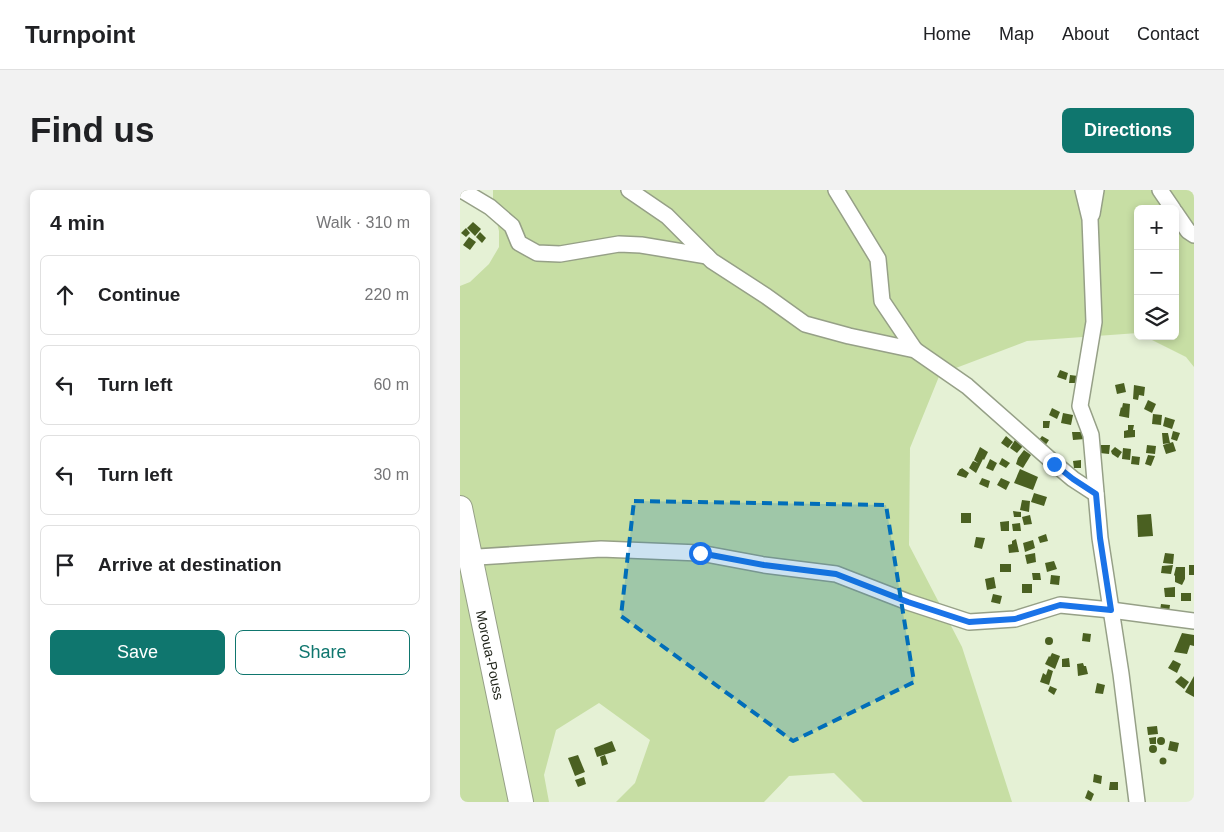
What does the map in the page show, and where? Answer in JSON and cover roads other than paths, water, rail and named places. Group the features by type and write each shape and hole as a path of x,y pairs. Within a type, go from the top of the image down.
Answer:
{"main road":[{"name":"Moroua-Pouss","path":"460,508 465,558 521,802"}],"street":[{"path":"460,190 490,207 512,226 519,243 537,254 560,254 619,244 641,245 707,256"},
{"path":"629,190 667,216 712,261 805,324 849,336 915,350"},
{"path":"836,190 878,259 882,301 915,350 967,386 1054,464 1096,494"},
{"path":"1083,190 1090,220 1094,322 1080,406 1091,435 1100,538 1121,674 1136,802"},
{"path":"1090,225 1096,190"},
{"path":"1160,190 1170,205"},
{"path":"1179,218 1188,231 1194,235"},
{"path":"465,558 601,549 700,553 764,565 836,574 908,602 969,622 1015,619 1060,605 1194,621"}]}
